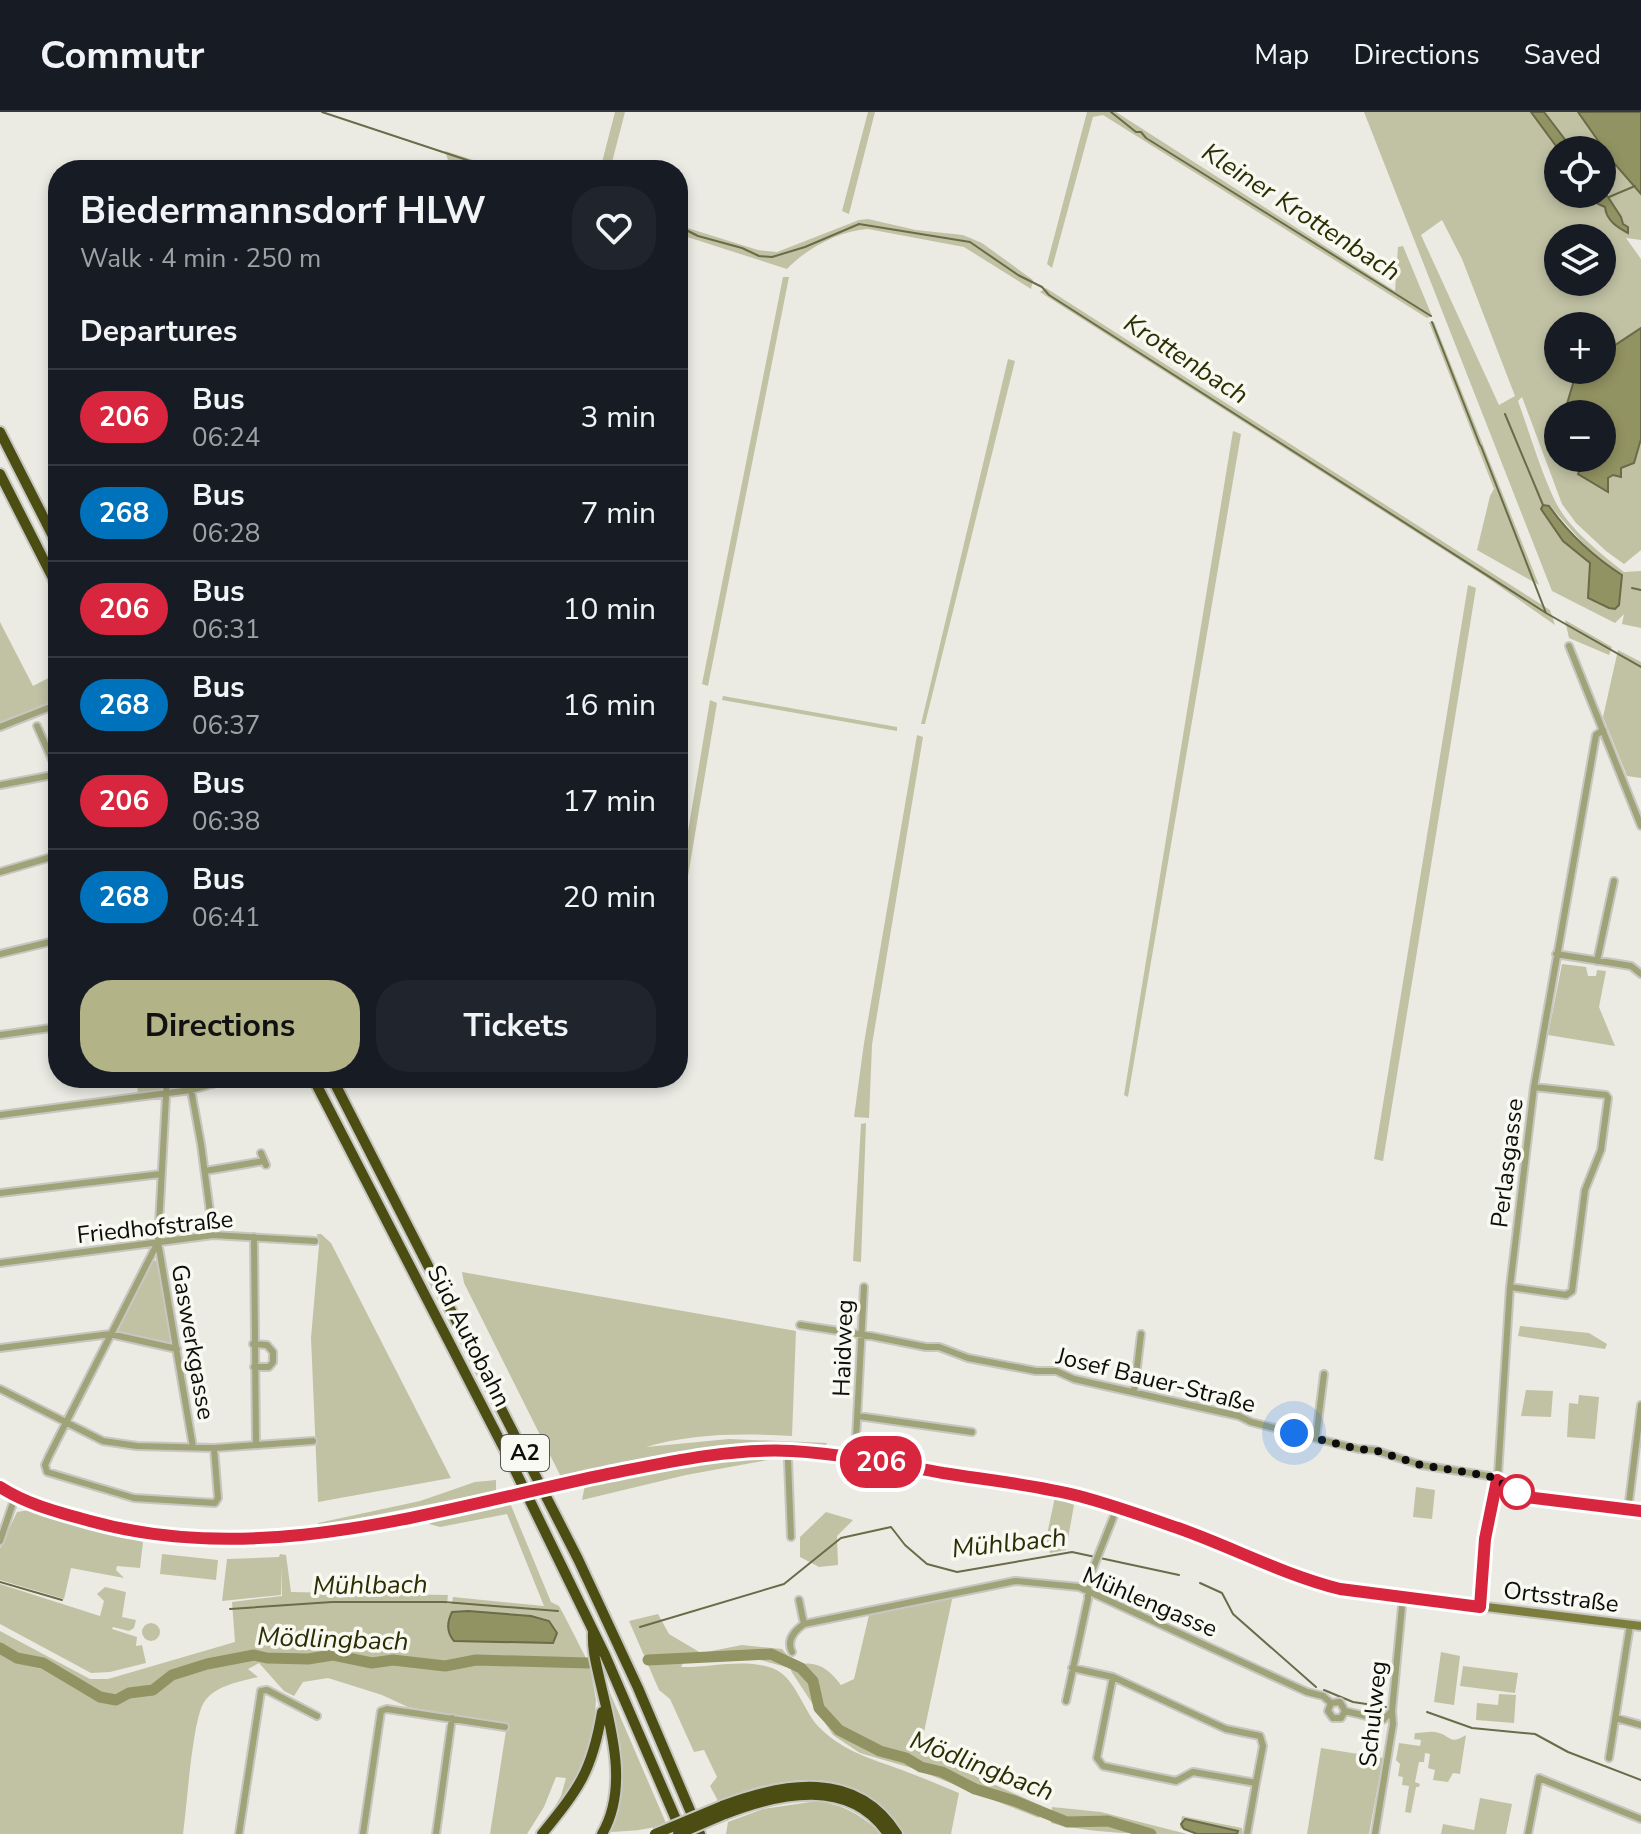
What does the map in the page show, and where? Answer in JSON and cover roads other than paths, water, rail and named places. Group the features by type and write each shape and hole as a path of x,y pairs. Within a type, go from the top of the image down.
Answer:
{"highway":[{"path":"0,432 48,526"},
{"path":"0,474 48,568"},
{"name":"Süd Autobahn","path":"318,1088 512,1464 593,1629 680,1834"},
{"name":"Süd Autobahn","path":"337,1088 578,1559 638,1688 700,1834"},
{"path":"593,1629 592,1651 617,1784 614,1808 602,1834"},
{"path":"542,1834 587,1773 604,1703"},
{"path":"655,1834 783,1788 830,1788 859,1797 881,1812 897,1834"},
{"path":"680,1834 724,1810 783,1796 823,1795 861,1807 888,1834"}],"street":[{"path":"1569,646 1641,826"},
{"path":"0,727 48,708"},
{"path":"37,726 48,751"},
{"name":"Perlasgasse","path":"1480,1607 1485,1539 1497,1480 1510,1287 1534,1087 1596,735 1603,730"},
{"path":"0,785 48,776"},
{"path":"0,872 48,858"},
{"path":"1597,961 1614,881"},
{"path":"0,954 48,942"},
{"path":"1556,954 1631,966 1641,974"},
{"path":"1631,966 1641,961"},
{"path":"0,1035 48,1028"},
{"path":"1510,1287 1566,1295 1572,1291 1585,1190 1601,1150 1608,1098 1606,1095 1534,1087"},
{"path":"167,1088 158,1242 45,1465 47,1472 134,1498 215,1503 218,1498 214,1448"},
{"path":"0,1115 198,1088"},
{"path":"191,1090 213,1235"},
{"path":"205,1171 264,1160"},
{"path":"0,1193 161,1174"},
{"name":"Friedhofstraße","path":"0,1263 213,1235 315,1241"},
{"path":"254,1237 256,1445"},
{"name":"Gaswerkgasse","path":"158,1242 193,1447"},
{"name":"Haidweg","path":"855,1457 864,1287"},
{"name":"Josef Bauer-Straße","path":"800,1325 939,1347 968,1358 1036,1371 1051,1370 1074,1379 1239,1416 1251,1422 1358,1449 1374,1450 1421,1465 1497,1480 1526,1497 1641,1511"},
{"path":"0,1348 110,1334 177,1349"},
{"path":"1134,1392 1141,1334"},
{"path":"253,1344 267,1345 273,1352 273,1362 269,1367 254,1367"},
{"path":"1316,1438 1324,1374"},
{"path":"0,1389 103,1441 137,1446 214,1448 313,1441"},
{"path":"1628,1510 1641,1405"},
{"path":"858,1416 972,1432"},
{"path":"790,1451 791,1537"},
{"name":"Ortsstraße","path":"0,1487 34,1505 137,1532 244,1541 366,1526 649,1466 741,1452 790,1451 855,1457 1067,1494 1226,1545 1320,1584 1340,1589 1641,1626"},
{"path":"0,1541 15,1497"},
{"path":"1066,1701 1088,1581 1117,1508"},
{"name":"Mühlengasse","path":"804,1624 1015,1581 1079,1587 1307,1692 1323,1696 1331,1703 1340,1702 1345,1711 1383,1720 1387,1719 1392,1709"},
{"name":"Schulweg","path":"1375,1834 1393,1724 1403,1596"},
{"path":"792,1652 790,1639 804,1624 799,1600"},
{"path":"1609,1758 1630,1625"},
{"path":"1072,1668 1113,1677 1226,1729 1262,1738 1247,1834"},
{"path":"1113,1677 1097,1758 1103,1766 1176,1781 1193,1772 1256,1783"},
{"path":"239,1834 261,1691 267,1690 317,1716"},
{"name":"Mühlengasse","path":"1331,1703 1328,1711 1333,1718 1341,1718 1345,1711"},
{"path":"363,1834 381,1711 387,1709 505,1727"},
{"path":"436,1834 452,1718"},
{"path":"1616,1718 1641,1725"},
{"path":"1528,1834 1539,1778 1641,1819"}],"waterway":[{"name":"Krottenbach","path":"322,112 467,160"},
{"name":"Kleiner Krottenbach","path":"1111,112 1136,132 1141,132 1431,316"},
{"path":"1616,194 1635,186"},
{"name":"Krottenbach","path":"688,231 759,256 772,257 859,224 970,242 1546,613 1641,667"},
{"name":"Kleiner Krottenbach","path":"1432,322 1480,445"},
{"path":"1505,414 1543,505"},
{"name":"Kleiner Krottenbach","path":"1481,446 1546,613"},
{"path":"1632,588 1641,590"},
{"name":"Mühlbach","path":"640,1627 784,1584 841,1538 891,1527 905,1545 927,1564 957,1572 1072,1552 1179,1575"},
{"name":"Mühlbach","path":"0,1582 62,1600"},
{"name":"Mühlbach","path":"1200,1583 1222,1593 1233,1614 1316,1687"},
{"name":"Mühlbach","path":"230,1609 332,1602 444,1602 558,1611"},
{"name":"Mödlingbach","path":"0,1648 17,1658 43,1663 100,1697 116,1700 129,1693 153,1690 172,1675 254,1655 308,1659 333,1655 372,1663 393,1660 445,1666 476,1660 588,1663"},
{"name":"Mödlingbach","path":"648,1660 771,1654 801,1668 813,1681 819,1708 839,1730 880,1751 906,1758 975,1789 1067,1822 1108,1821 1151,1834"},
{"name":"Mühlbach","path":"1324,1690 1353,1702 1386,1707"},
{"name":"Mühlbach","path":"1427,1712 1472,1728 1535,1734 1568,1752 1641,1780"}]}
